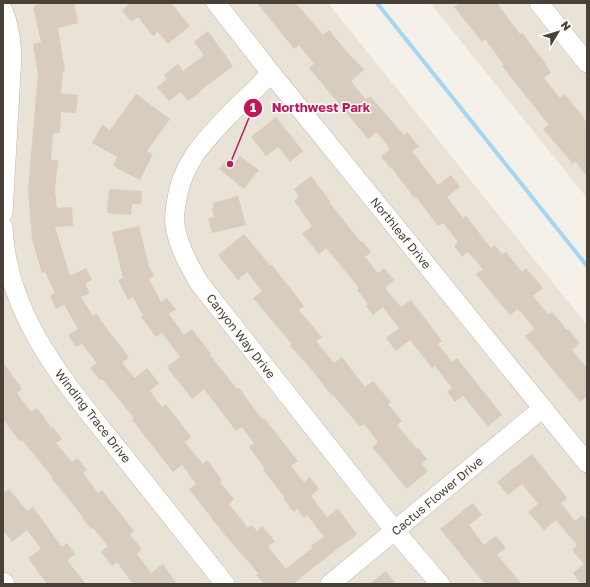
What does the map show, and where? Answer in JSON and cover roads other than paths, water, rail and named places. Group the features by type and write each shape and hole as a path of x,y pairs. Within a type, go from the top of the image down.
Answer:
{"street":[{"name":"Northleaf Drive","path":"216,3 587,463"},
{"path":"539,3 587,63"},
{"path":"3,10 8,21 12,55 3,213"},
{"name":"Canyon Way Drive","path":"271,73 206,139 196,151 188,165 178,194 175,224 184,256 200,284 395,531 440,584"},
{"name":"Winding Trace Drive","path":"3,227 10,297 55,368 225,584"},
{"name":"Cactus Flower Drive","path":"330,584 543,408"}],"waterway":[{"path":"377,3 587,266"}],"place":[{"name":"Northwest Park","path":"230,164"}]}
